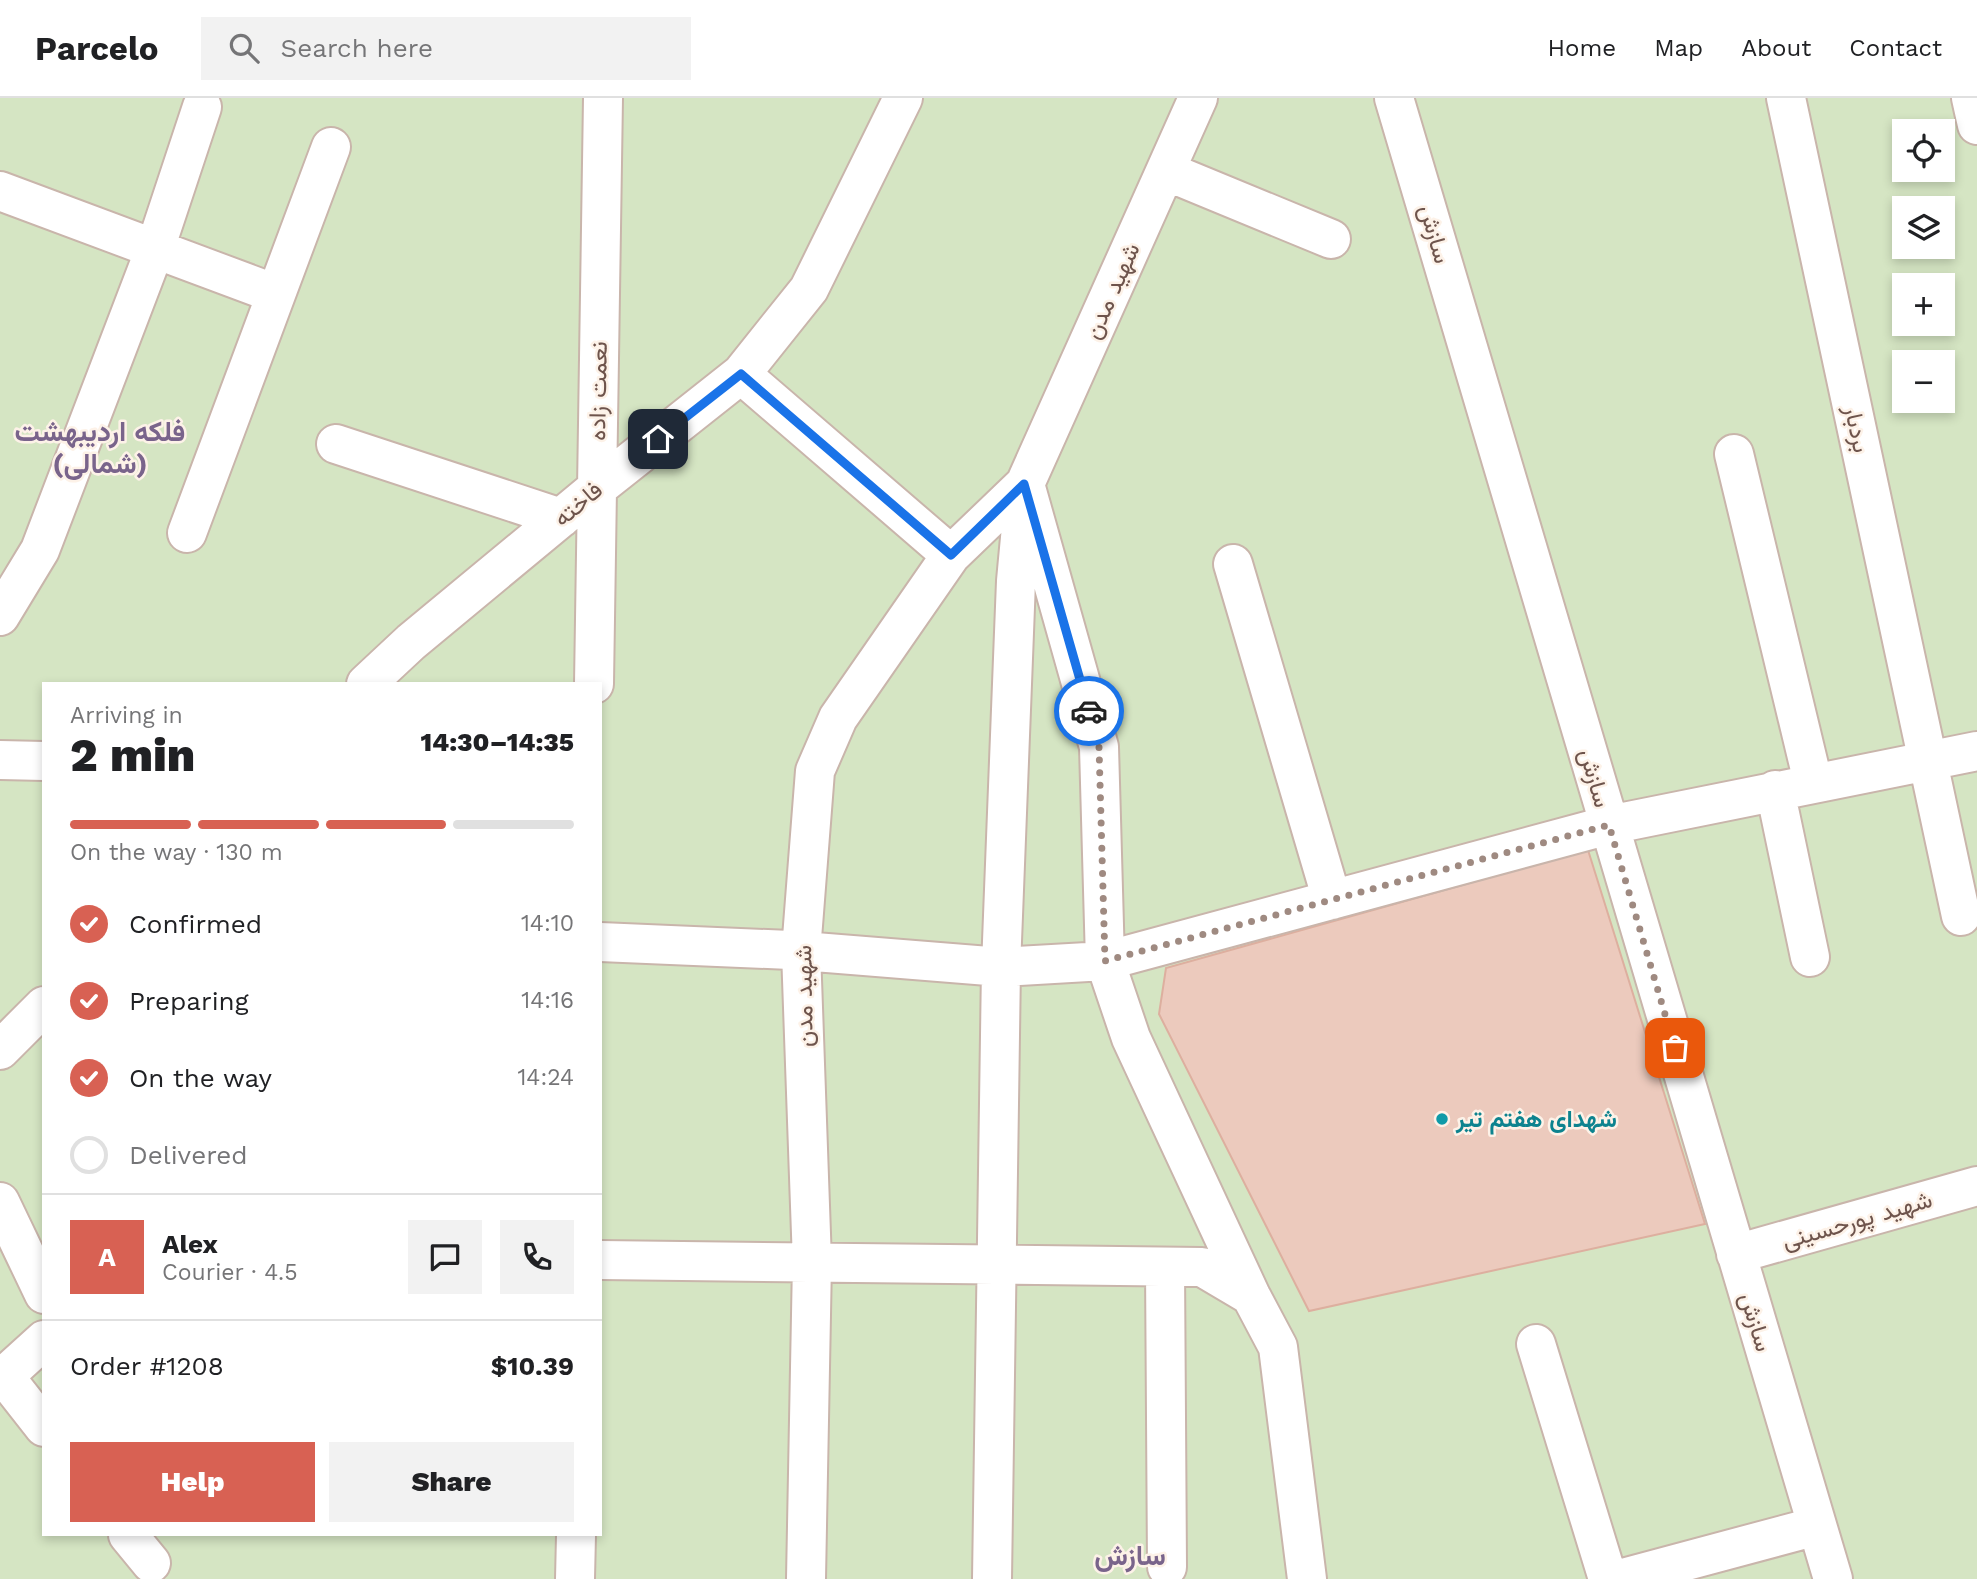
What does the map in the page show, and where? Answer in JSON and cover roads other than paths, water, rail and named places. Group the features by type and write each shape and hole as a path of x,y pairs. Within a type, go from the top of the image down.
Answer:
{"street":[{"name":"نعمت زاده","path":"594,682 603,98"},
{"name":"فاخته","path":"368,682 411,642 597,488 741,374 809,289 903,98"},
{"name":"شهید مدن","path":"992,1579 1001,967 1016,581 1024,484 1198,98"},
{"name":"سازش","path":"1394,98 1833,1579"},
{"name":"بردبار","path":"1786,98 1961,916"},
{"path":"1971,98 1977,125"},
{"path":"0,616 40,550 155,249 202,107"},
{"path":"187,533 331,147"},
{"path":"1166,171 1331,239"},
{"path":"0,191 276,294"},
{"path":"741,374 951,555"},
{"path":"336,444 561,518"},
{"path":"1734,454 1813,782"},
{"path":"1024,484 1099,747 1105,961 1131,1038 1251,1296 1279,1347 1307,1579"},
{"name":"شهید مدن","path":"806,1579 812,1262 801,951 815,771 838,718 951,555 1024,484"},
{"path":"1233,564 1332,900"},
{"path":"602,942 801,951 1001,967 1105,961 1609,825 1977,751"},
{"path":"0,760 42,761"},
{"path":"1775,790 1810,957"},
{"path":"0,1050 42,1008"},
{"name":"شهید پورحسینی","path":"1736,1254 1977,1186"},
{"path":"0,1202 42,1290"},
{"path":"602,1260 1202,1267 1251,1296"},
{"path":"1165,1267 1167,1567"},
{"path":"42,1342 2,1378 42,1425"},
{"path":"1536,1344 1608,1579"},
{"path":"1619,1579 1817,1526"},
{"path":"575,1579 576,1536"}],"place":[{"name":"شهدای هفتم تیر","path":"1442,1119"}],"district":[{"name":"فلکه اردیبهشت (شمالی)","path":"100,447"},
{"name":"سازش","path":"1130,1555"}]}
